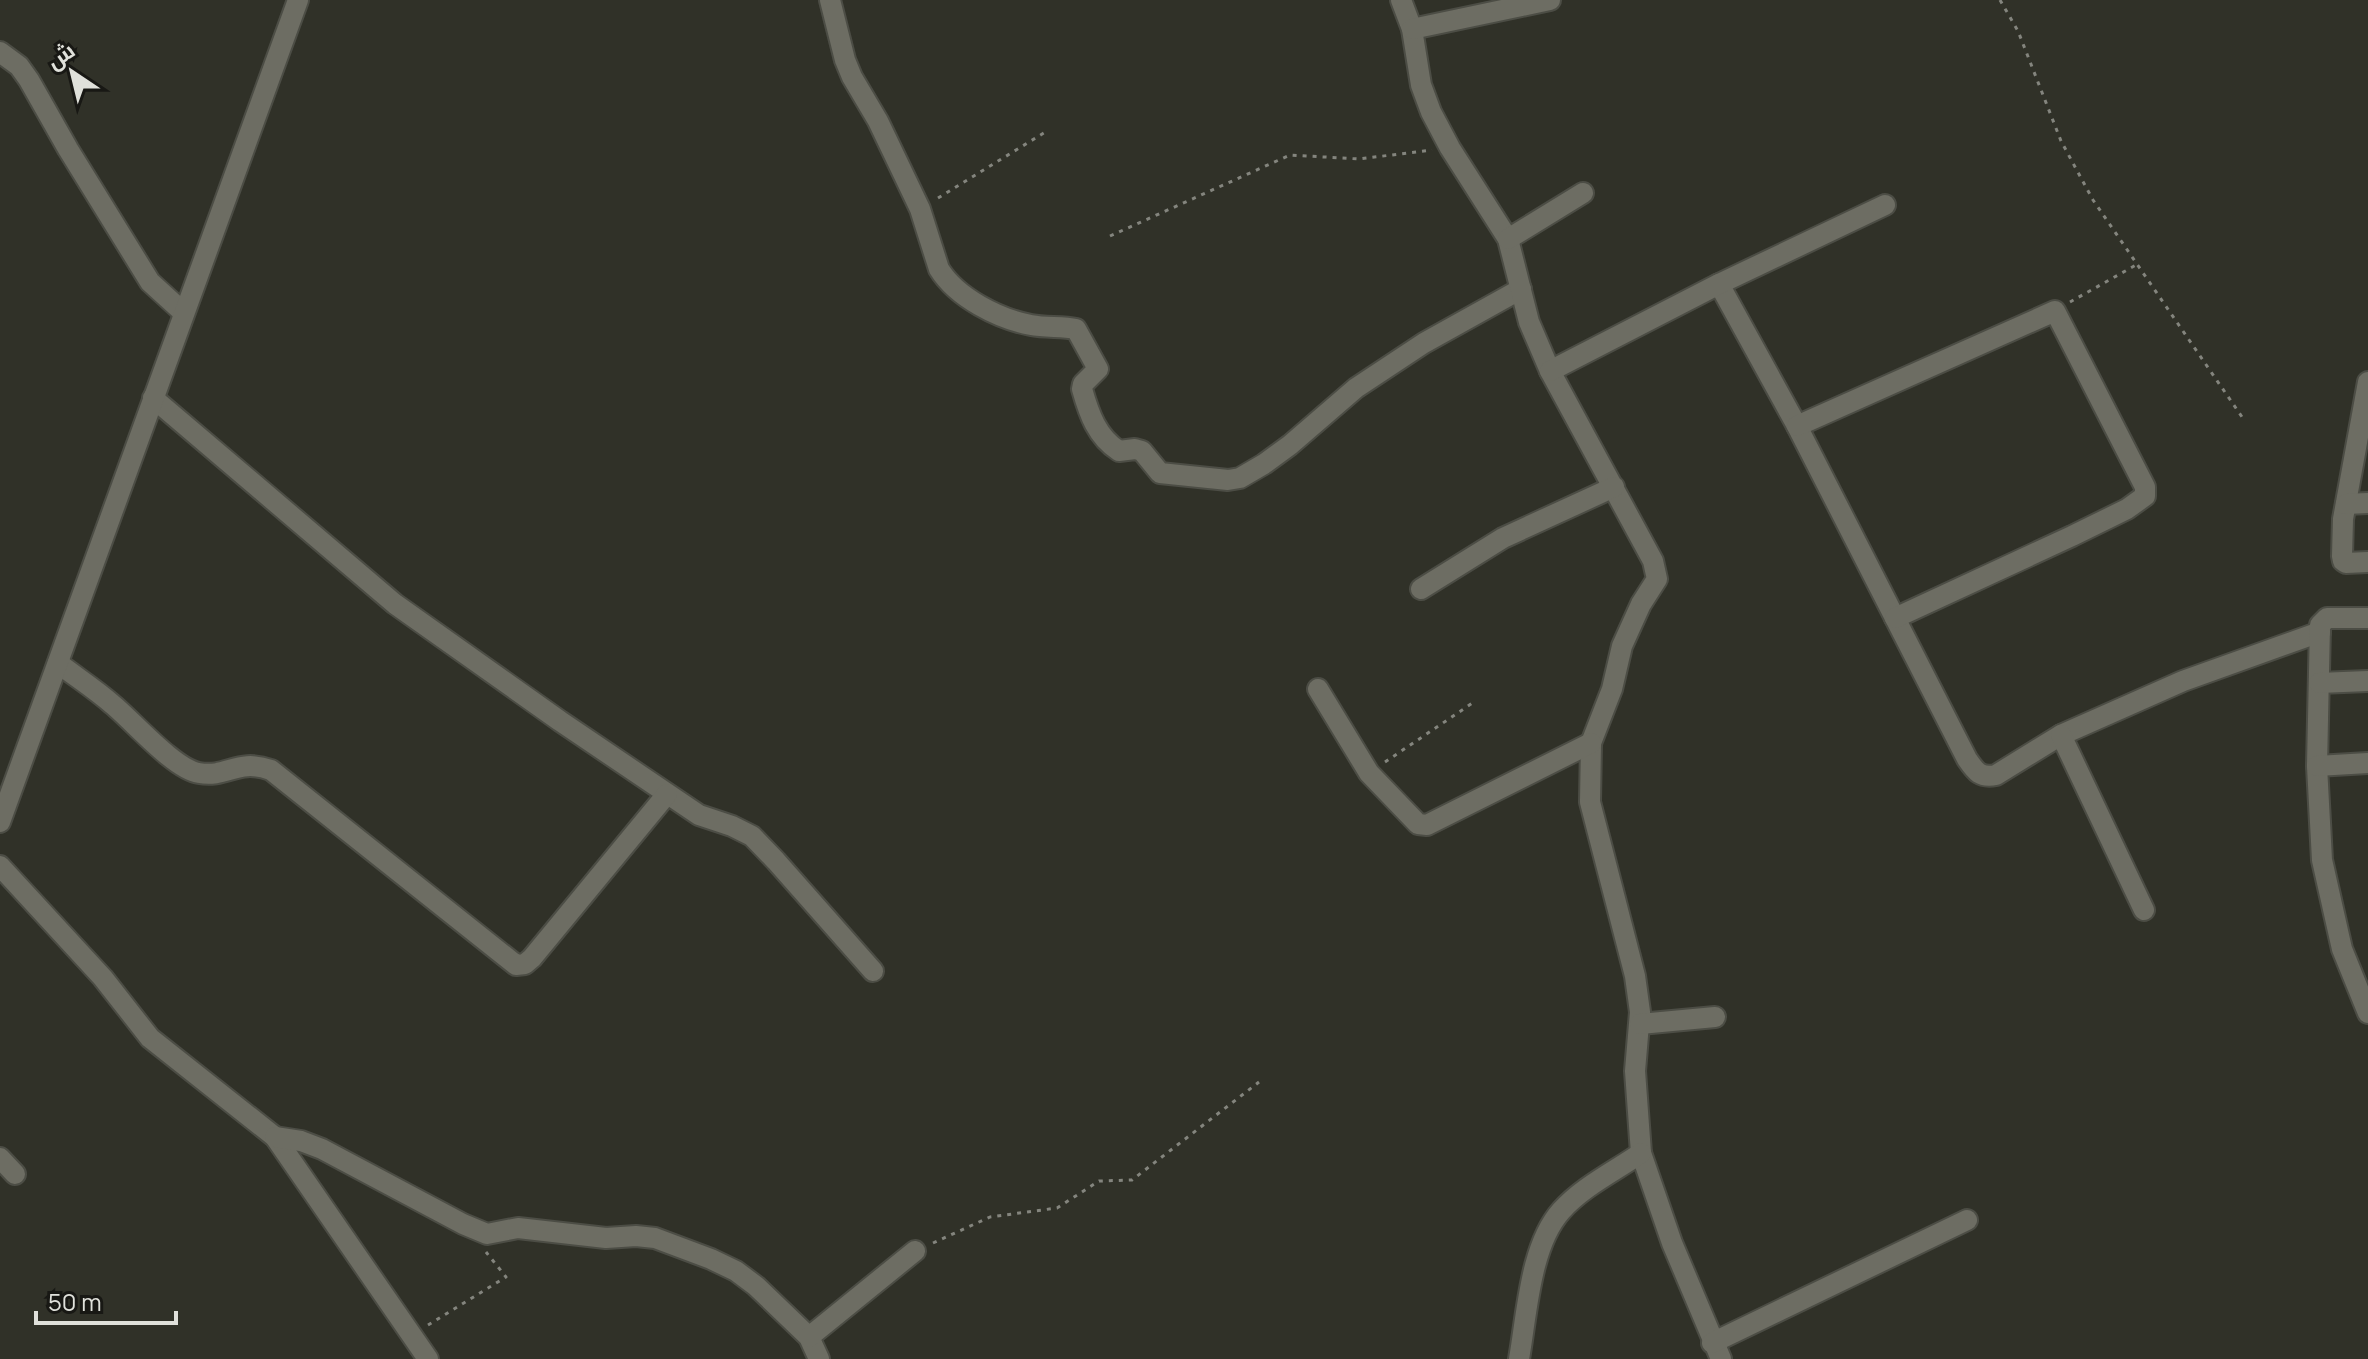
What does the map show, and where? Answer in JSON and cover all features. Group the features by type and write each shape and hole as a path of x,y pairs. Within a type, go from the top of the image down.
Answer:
{"street":[{"path":"0,822 298,0"},
{"path":"830,0 845,60 920,209 944,277 960,292 999,315 1030,325 1076,329 1098,369 1082,389 1091,419 1099,432 1119,451 1142,451 1157,471 1228,480 1240,478 1290,445 1356,388 1424,343 1521,289"},
{"path":"1401,0 1412,29 1421,85 1431,112 1450,148 1508,239 1529,322 1550,371 1653,561 1657,579 1641,604 1622,646 1612,689 1591,743 1590,802 1635,976 1640,1024 1635,1071 1641,1153 1672,1243 1716,1351 1967,1220"},
{"path":"1412,29 1550,0"},
{"path":"0,52 19,66 29,80 144,274 184,313"},
{"path":"1508,239 1583,193"},
{"path":"1550,371 1719,284 1885,205"},
{"path":"1719,284 1797,426 1967,759 1979,773 1986,777 1996,775 2061,735 2183,681 2320,632"},
{"path":"1797,426 2055,311 2145,487 2145,496 2127,509 1895,618"},
{"path":"2368,382 2343,519 2343,561 2368,562"},
{"path":"153,398 395,604 699,815 752,836 873,971"},
{"path":"1421,589 1503,538 1614,487"},
{"path":"2346,504 2368,503"},
{"path":"2368,618 2325,619 2320,625 2317,766 2322,860 2342,949 2368,1013"},
{"path":"58,663 111,702 174,761 197,773 219,773 256,764 271,770 516,965 525,964 532,958 667,794"},
{"path":"2319,683 2368,681"},
{"path":"1318,689 1369,773 1418,824 1427,825 1591,743"},
{"path":"2061,735 2144,910"},
{"path":"2317,766 2368,763"},
{"path":"0,866 103,978 150,1038 275,1137 428,1359"},
{"path":"1640,1024 1715,1017"},
{"path":"275,1137 301,1141 322,1149 487,1234 518,1228 606,1238 655,1238 711,1259 736,1271 756,1286 809,1337 819,1359"},
{"path":"1519,1359 1538,1255 1548,1229 1559,1212 1573,1199 1641,1153"},
{"path":"0,1158 15,1174"},
{"path":"809,1337 915,1251"}],"path":[{"path":"2000,0 2018,31 2061,141 2093,200 2242,417"},
{"path":"920,209 1047,131"},
{"path":"1110,236 1290,155 1359,159 1450,148"},
{"path":"2055,311 2136,265"},
{"path":"1369,773 1474,702"},
{"path":"915,1251 990,1217 1057,1208 1099,1181 1132,1180 1259,1082"},
{"path":"411,1336 506,1277 463,1224"}]}
